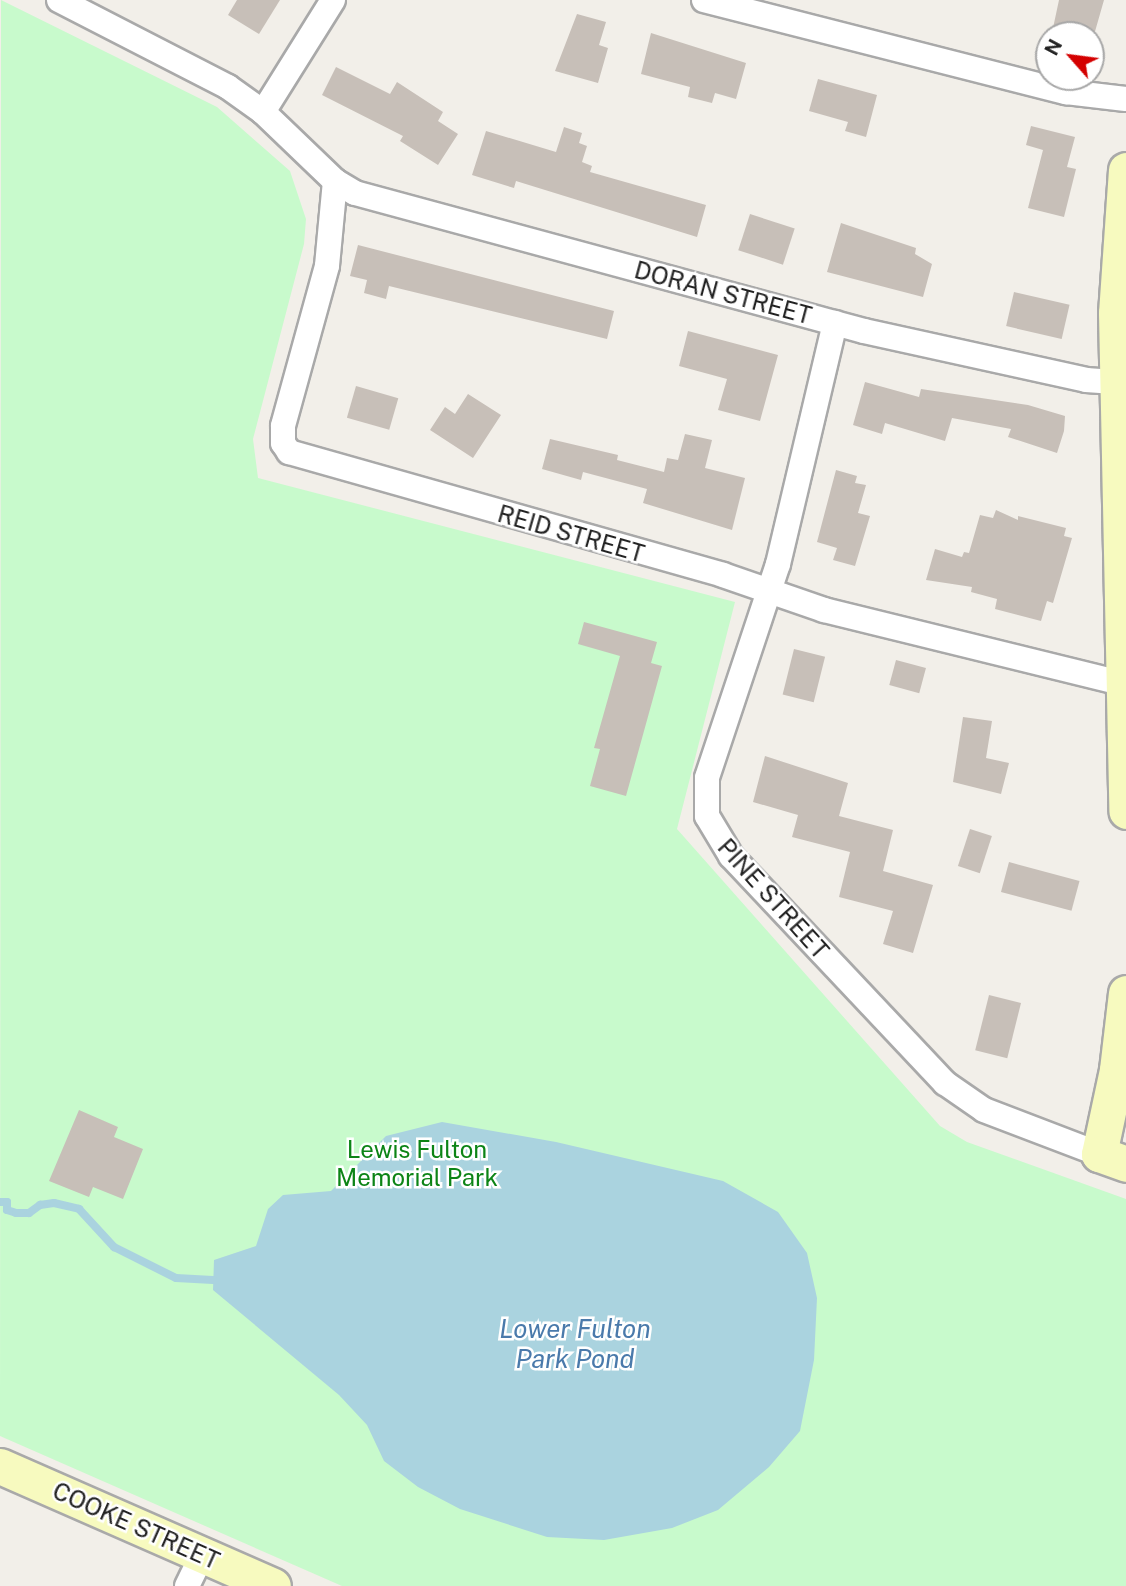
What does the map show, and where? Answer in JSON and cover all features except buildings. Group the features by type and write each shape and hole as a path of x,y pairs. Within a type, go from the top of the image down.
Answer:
{"street":[{"name":"DORAN STREET","path":"59,0 198,69 263,112 335,181 365,196 835,323 1086,380 1118,382"},
{"path":"263,112 333,0"},
{"path":"704,0 1066,92 1126,99"},
{"path":"1126,170 1117,281 1126,811"},
{"name":"REID STREET","path":"335,181 327,266 283,426 283,443 289,452 873,623 1125,684"},
{"name":"PINE STREET","path":"835,323 769,592 707,778 705,802 713,831 870,1006 957,1093 998,1117 1112,1159"},
{"path":"1112,1159 1126,993"},
{"name":"COOKE STREET","path":"0,1466 273,1586"},
{"path":"187,1586 202,1555"}],"green space":[{"name":"Lewis Fulton Memorial Park","path":"1,0 217,107 290,171 306,219 304,244 253,439 258,478 735,602 677,829 940,1126 967,1142 1126,1199 1126,1586 342,1586 0,1436"}],"water":[{"name":"Lower Fulton Park Pond","path":"442,1122 556,1142 723,1181 778,1212 807,1253 817,1298 814,1360 800,1431 769,1467 718,1510 672,1528 604,1540 547,1537 460,1509 418,1487 384,1461 367,1425 339,1395 213,1290 214,1260 256,1246 268,1209 283,1195 331,1191 386,1136"}],"waterway":[{"path":"0,1202 7,1202 7,1210 16,1213 29,1213 40,1205 54,1203 79,1209 114,1247 176,1278 213,1280"}]}
